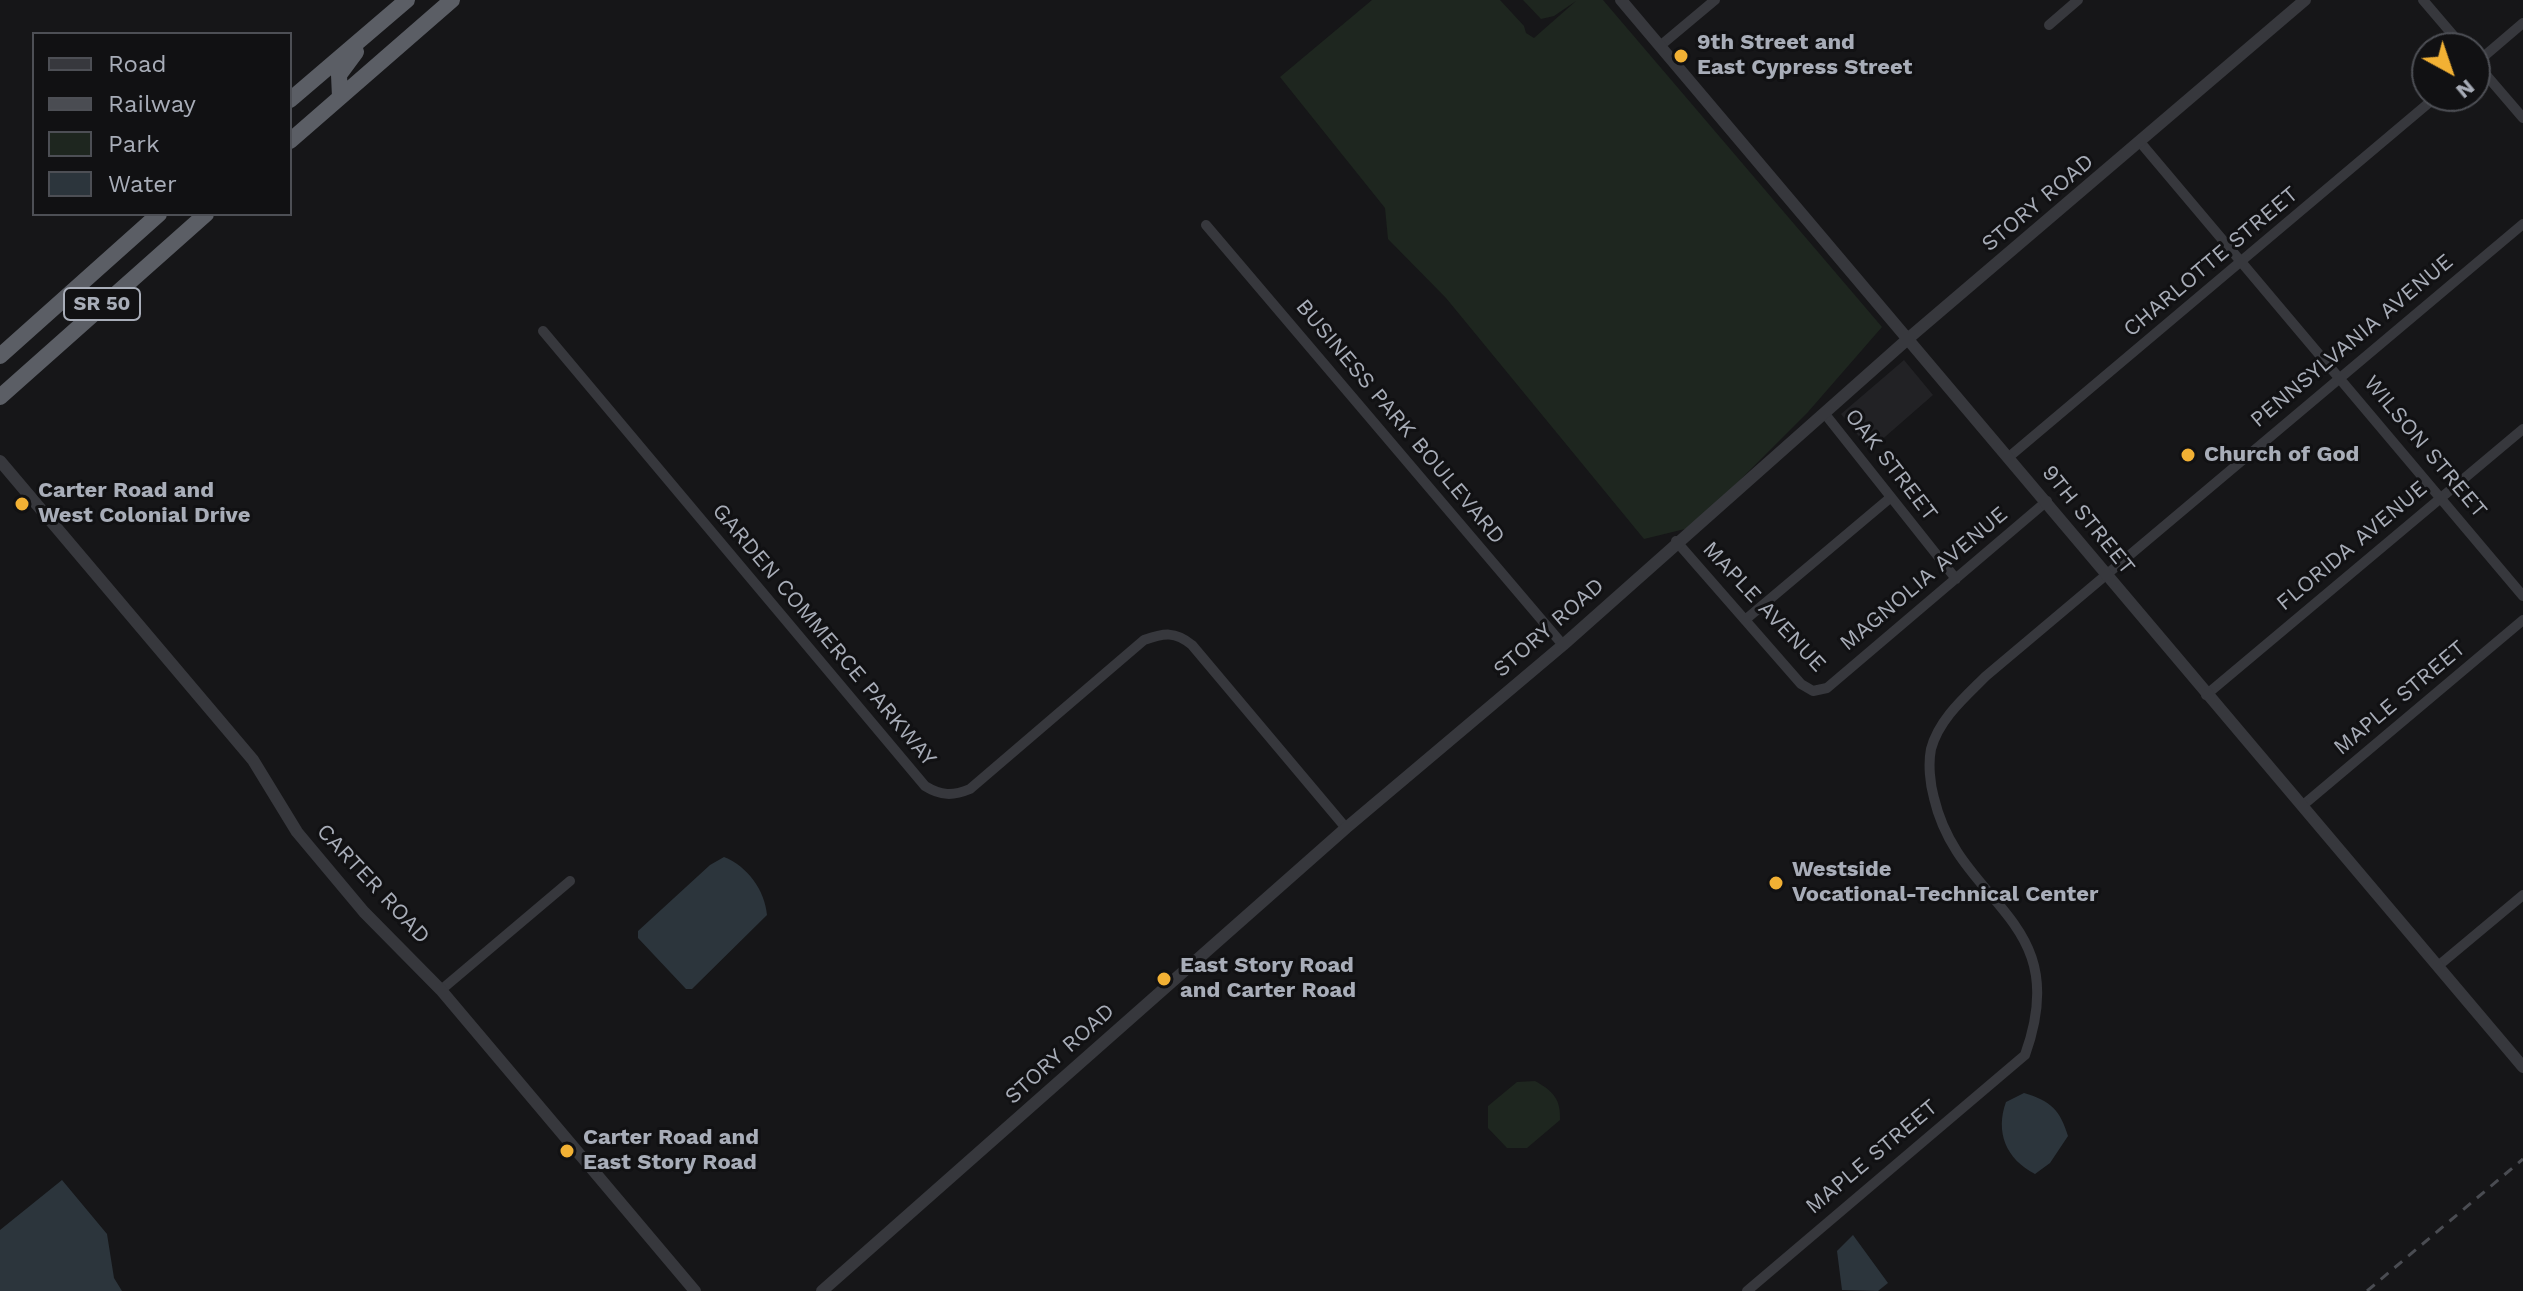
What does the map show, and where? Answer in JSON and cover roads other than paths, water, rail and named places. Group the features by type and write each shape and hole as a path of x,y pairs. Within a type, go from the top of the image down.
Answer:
{"highway":[{"path":"292,98 407,0"},
{"path":"292,139 452,0"},
{"path":"340,97 339,75 376,26"},
{"name":"SR 50","path":"0,356 157,216"},
{"name":"SR 50","path":"0,397 204,216"}],"street":[{"name":"9TH STREET","path":"1621,0 1910,337 2206,695 2523,1067"},
{"path":"1660,46 1715,0"},
{"path":"2049,25 2078,0"},
{"name":"STORY ROAD","path":"822,1291 1346,828 1563,645 1676,541 1910,337 2305,0"},
{"path":"2423,0 2450,32"},
{"path":"2491,50 2523,23"},
{"path":"2491,81 2523,118"},
{"name":"CHARLOTTE STREET","path":"2010,456 2418,112"},
{"name":"WILSON STREET","path":"2140,142 2341,376 2523,596"},
{"name":"PENNSYLVANIA AVENUE","path":"2025,1055 2039,999 2033,961 2015,922 1972,873 1938,816 1930,783 1931,749 1950,712 1986,676 2105,574 2523,224"},
{"name":"BUSINESS PARK BOULEVARD","path":"1206,225 1563,645"},
{"name":"GARDEN COMMERCE PARKWAY","path":"543,331 925,786 936,793 955,795 970,789 1144,640 1163,633 1178,634 1192,645 1346,828"},
{"name":"OAK STREET","path":"1825,414 1956,579"},
{"name":"FLORIDA AVENUE","path":"2206,695 2523,429"},
{"name":"CARTER ROAD","path":"0,461 253,760 307,843 364,912 441,990 695,1291"},
{"path":"1745,620 1890,498"},
{"name":"MAGNOLIA AVENUE","path":"1827,688 2047,501"},
{"name":"MAPLE AVENUE","path":"1676,541 1801,684 1813,691 1827,688"},
{"name":"MAPLE STREET","path":"2302,806 2523,620"},
{"path":"441,990 570,881"},
{"path":"2438,966 2523,895"},
{"name":"MAPLE STREET","path":"1747,1291 2025,1055"}],"water":[{"path":"724,857 740,866 759,888 767,915 692,989 686,989 638,938 638,931 710,865"},
{"path":"2024,1093 2041,1099 2053,1108 2062,1119 2068,1136 2050,1163 2035,1174 2010,1153 2003,1134 2006,1102"},
{"path":"62,1180 107,1234 114,1278 122,1291 0,1291 0,1230"},
{"path":"1853,1235 1888,1283 1878,1291 1842,1290 1837,1251"}],"railway":[{"path":"2367,1291 2523,1159"}],"place":[{"name":"9th Street and East Cypress Street","path":"1681,56"},
{"name":"Church of God","path":"2188,455"},
{"name":"Carter Road and West Colonial Drive","path":"22,504"},
{"name":"Westside Vocational-Technical Center","path":"1776,883"},
{"name":"East Story Road and Carter Road","path":"1164,979"},
{"name":"Carter Road and East Story Road","path":"567,1151"}]}
